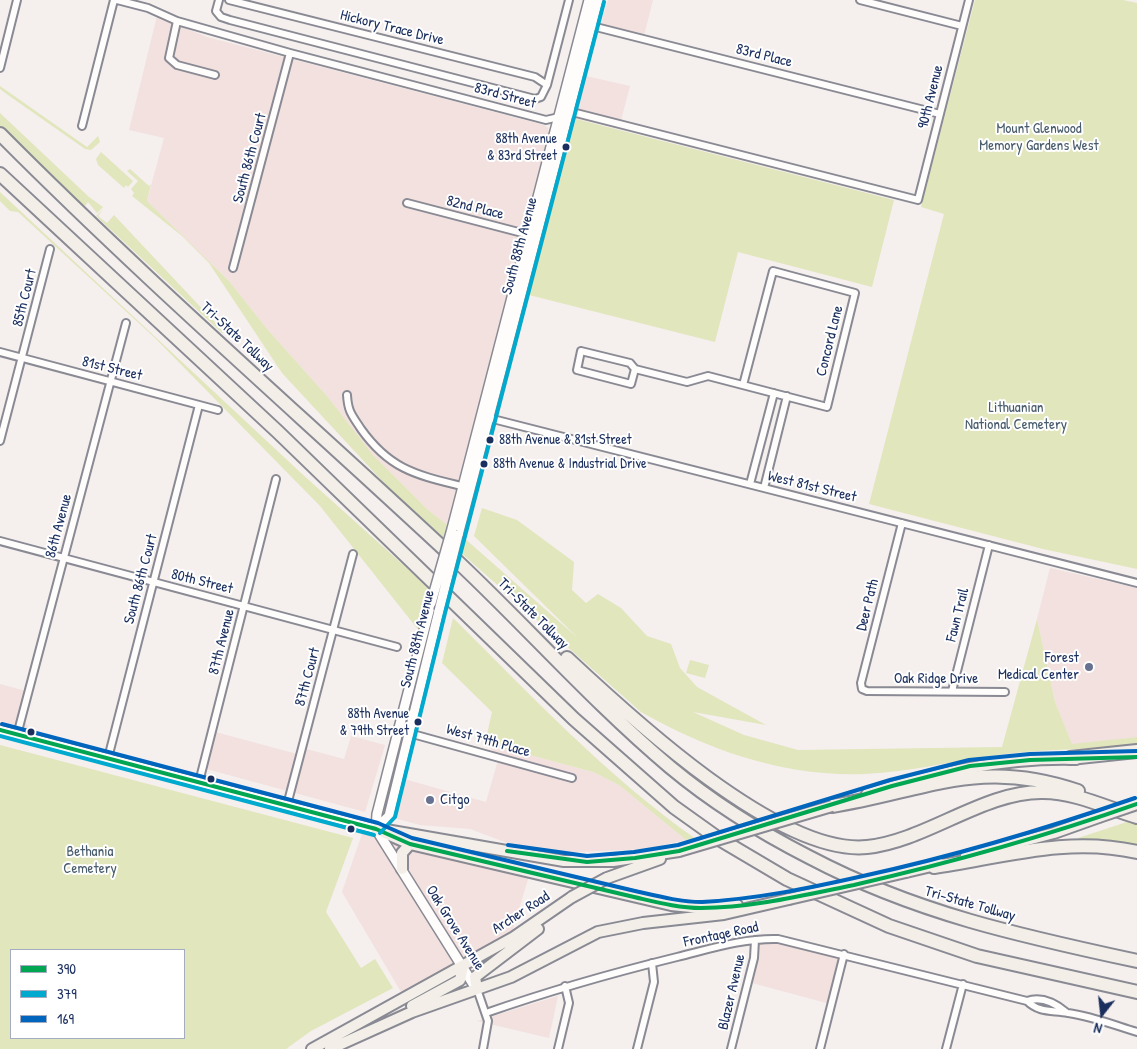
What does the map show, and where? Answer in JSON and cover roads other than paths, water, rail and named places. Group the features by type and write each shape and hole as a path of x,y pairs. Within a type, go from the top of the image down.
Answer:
{"highway":[{"name":"Tri-State Tollway","path":"0,134 81,216 460,564 525,630 671,768 730,811 806,856 880,891 940,914 984,927 1136,961"},
{"path":"0,174 278,432 594,738 674,807 716,837 788,880 889,926 977,956 1137,992"},
{"path":"525,630 560,652 620,708 702,775 790,830 817,841 850,847 882,845 1005,798 1042,792 1083,799 1137,817"},
{"path":"1070,758 1137,751"},
{"path":"832,806 861,801 954,778 999,775 1041,780 1137,810"},
{"path":"934,866 1070,845 1110,847 1137,852"}],"main road":[{"name":"Archer Road","path":"312,1049 463,966 556,910 572,897 607,878 679,851 832,806 875,791 970,766 993,762 1137,757"},
{"path":"381,1025 510,977 582,939 606,930 643,923 708,917 934,866 1054,833 1137,804"},
{"path":"376,829 410,844 562,881 686,907 727,907 766,903"},
{"path":"376,829 564,861 613,861 679,851"},
{"path":"402,869 402,853 410,844"},
{"path":"476,990 474,982 479,972 496,963 542,925 556,910"},
{"path":"330,1049 381,1025 460,980 463,966"}],"street":[{"path":"0,68 18,0"},
{"path":"82,126 116,0"},
{"name":"83rd Street","path":"116,0 148,8 177,21 290,53 546,120 576,113 918,200"},
{"path":"219,0 216,11 221,17 230,20 535,99 541,97 547,85 569,0"},
{"name":"South 88th Avenue","path":"532,235 568,115 587,24 589,0"},
{"name":"South 88th Avenue","path":"376,829 389,816 439,611 455,532 532,235 558,117 587,24 598,0"},
{"path":"860,0 962,26"},
{"name":"90th Avenue","path":"918,200 969,0"},
{"name":"Hickory Trace Drive","path":"234,1 536,77 547,85"},
{"path":"177,21 170,58 177,65 215,75"},
{"name":"83rd Place","path":"587,24 940,114"},
{"name":"South 86th Court","path":"233,268 290,53"},
{"name":"82nd Place","path":"407,203 532,235"},
{"name":"85th Court","path":"0,441 50,249"},
{"name":"Concord Lane","path":"634,369 631,384 577,370 581,351 630,363 634,369 686,382 708,376 774,394 827,406 856,293 773,271 743,385"},
{"name":"86th Avenue","path":"18,735 126,323"},
{"name":"81st Street","path":"0,352 218,410"},
{"path":"750,484 774,394"},
{"path":"347,395 348,410 381,453 400,468 467,487"},
{"path":"764,488 787,396"},
{"name":"South 86th Court","path":"108,758 199,405"},
{"name":"West 81st Street","path":"485,417 1137,583"},
{"name":"87th Avenue","path":"199,782 276,479"},
{"name":"Deer Path","path":"867,692 862,689 861,682 902,523"},
{"name":"South 88th Avenue","path":"376,829 377,814 431,603 455,532"},
{"name":"80th Street","path":"0,541 397,647"},
{"name":"Fawn Trail","path":"952,691 988,545"},
{"name":"87th Court","path":"287,806 353,554"},
{"name":"Oak Ridge Drive","path":"867,692 1005,692"},
{"path":"0,730 376,829"},
{"name":"West 79th Place","path":"398,730 572,778"},
{"name":"Oak Grove Avenue","path":"376,829 463,966 476,990 488,1021 482,1049"},
{"name":"Frontage Road","path":"486,1013 565,986 652,963 755,940 778,939 963,984 1027,1001 1033,1007 1054,1013 1066,1012 1137,1032"},
{"name":"Blazer Avenue","path":"731,1049 754,958 755,940"},
{"path":"820,1049 844,954"},
{"path":"636,1049 654,982 652,963"},
{"path":"946,1049 963,984"},
{"path":"558,1049 569,1003 565,986"}],"place":[{"name":"88th Avenue & 83rd Street","path":"566,147"},
{"name":"88th Avenue & 81st Street","path":"490,440"},
{"name":"88th Avenue & Industrial Drive","path":"484,464"},
{"name":"Forest Medical Center","path":"1089,667"},
{"name":"88th Avenue & 79th Street","path":"418,722"},
{"name":"Citgo","path":"430,800"}],"park label":[{"name":"Mount Glenwood Memory Gardens West","path":"1039,138"},
{"name":"Lithuanian National Cemetery","path":"1016,416"},
{"name":"Bethania Cemetery","path":"90,860"}]}
